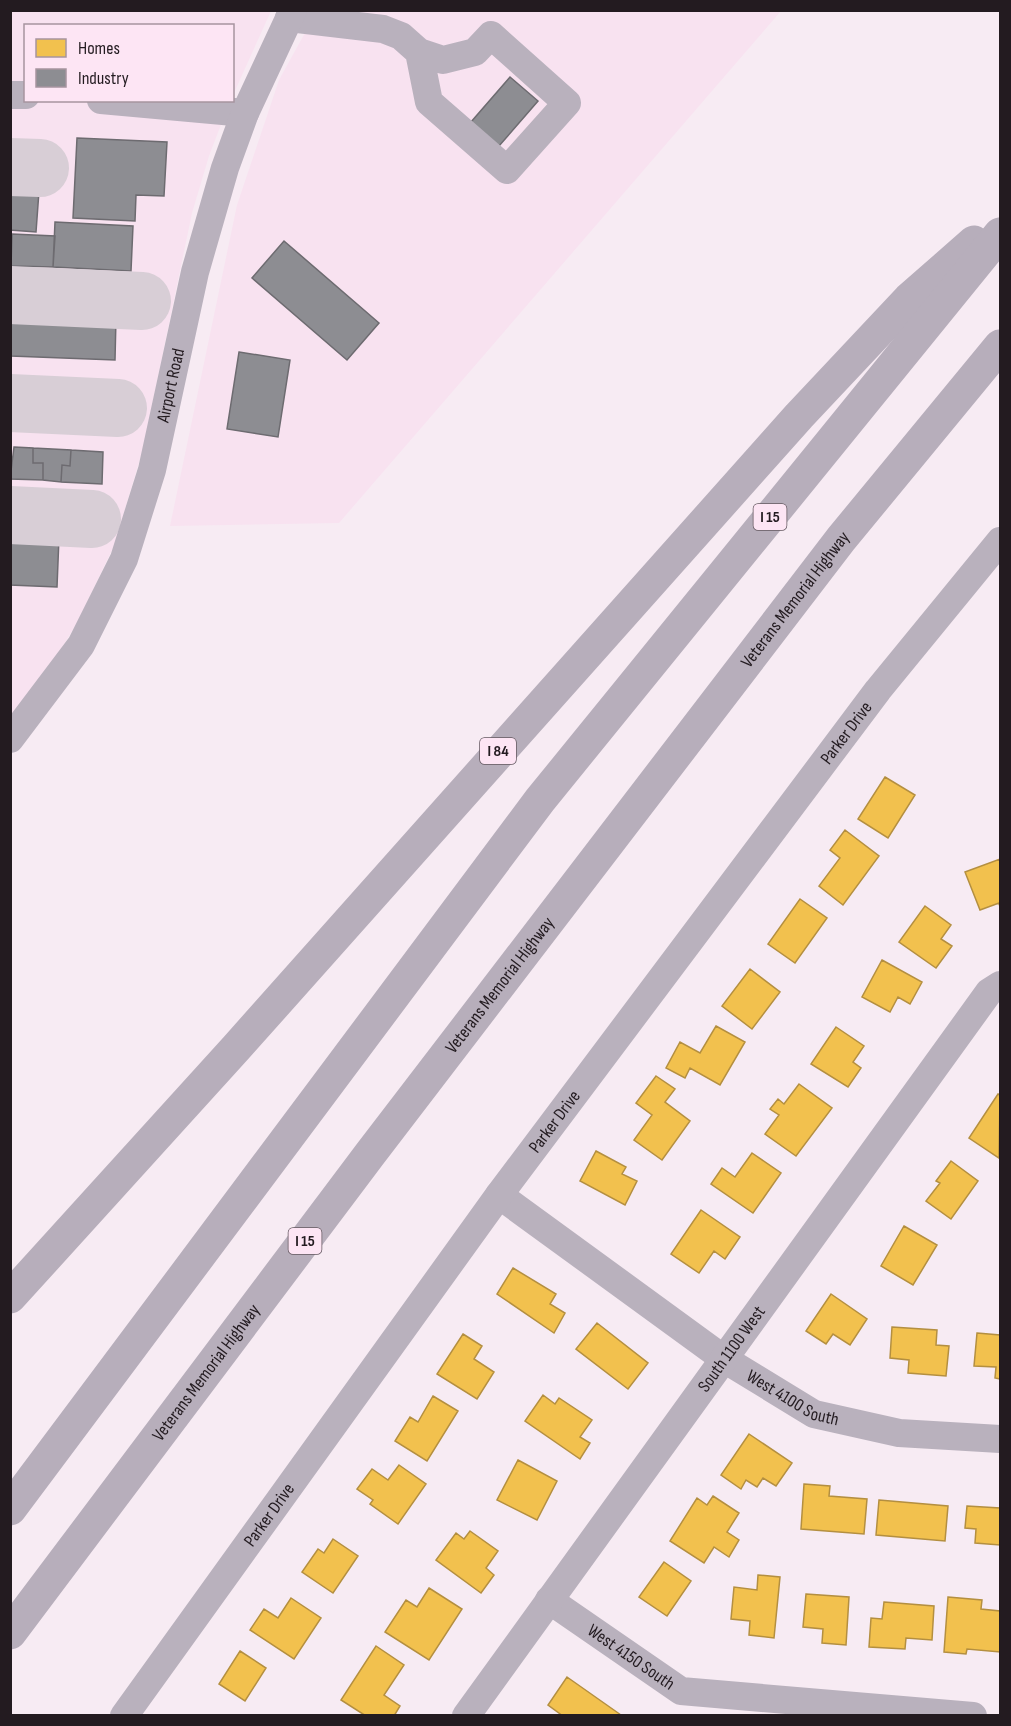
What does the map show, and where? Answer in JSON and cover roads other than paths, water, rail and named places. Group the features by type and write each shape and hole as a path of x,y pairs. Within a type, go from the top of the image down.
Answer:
{"highway":[{"name":"I 84","path":"10,1297 236,1048 799,416 909,299 1000,220"},
{"name":"I 15","path":"10,1509 540,800 1000,234"},
{"name":"Veterans Memorial Highway","path":"10,1634 370,1154 841,539 1000,346"}],"street":[{"path":"291,14 383,29 401,36 418,52 443,60 475,52 491,35 567,103 507,170 429,102 418,52"},
{"name":"Airport Road","path":"10,739 81,645 123,560 152,470 195,272 225,168 245,114 291,14"},
{"path":"122,102 245,114"},
{"name":"Parker Drive","path":"124,1716 499,1195 878,690 1000,541"},
{"name":"South 1100 West","path":"466,1716 989,992 1000,984"},
{"name":"West 4100 South","path":"499,1195 724,1359 814,1414 899,1433 1000,1439"},
{"name":"West 4150 South","path":"549,1600 681,1691 973,1716"}]}
